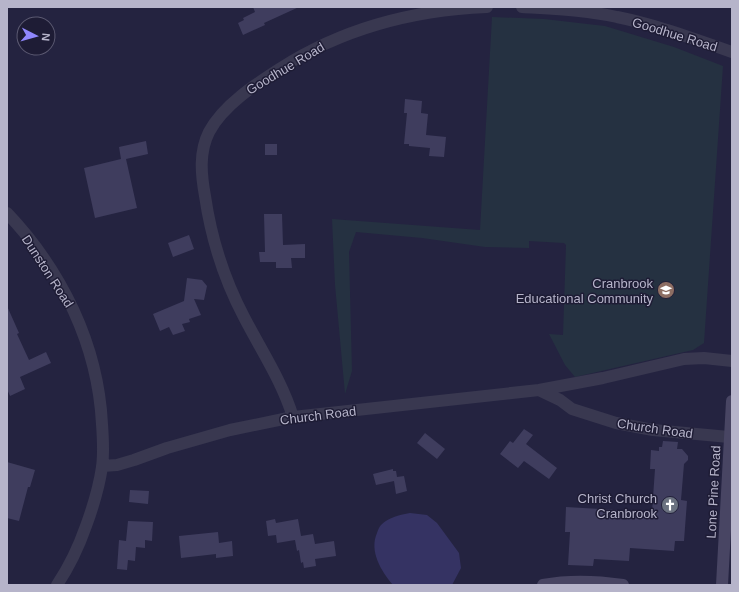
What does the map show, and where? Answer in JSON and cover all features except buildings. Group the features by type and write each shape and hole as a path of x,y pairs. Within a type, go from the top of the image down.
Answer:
{"street":[{"name":"Goodhue Road","path":"293,417 285,393 234,298 219,258 210,223 201,165 205,142 210,130 230,106 246,91 288,63 328,43 361,30 413,15 437,11 487,7"},
{"name":"Goodhue Road","path":"522,7 593,10 658,27 732,52"},
{"name":"Dunston Road","path":"7,213 38,251 60,284 70,303 86,339 96,376 101,407 103,435 102,466 97,493 84,533 69,564 56,585"},
{"name":"Church Road","path":"102,466 134,460 167,448 230,430 293,417 539,390 597,379 684,359 704,358 732,361"},
{"name":"Church Road","path":"539,390 560,400 572,408 616,423 653,430 730,437"},
{"name":"Lone Pine Road","path":"722,585 732,401"},
{"path":"543,585 567,581 589,581 623,585"}],"shaded area":[{"name":"Cranbrook Educational Community","path":"492,17 544,19 605,26 674,47 723,66 704,343 693,350 575,377 565,365 549,334 563,335 566,245 564,243 529,241 529,248 485,247 422,238 356,232 349,252 352,371 345,394 335,285 332,219 480,230"},
{"path":"410,513 427,515 437,523 459,553 461,568 452,585 393,585 384,574 375,554 374,547 379,528 384,522 391,518"}],"place":[{"name":"Cranbrook Educational Community","path":"666,290"},
{"name":"Christ Church Cranbrook","path":"670,505"}]}
